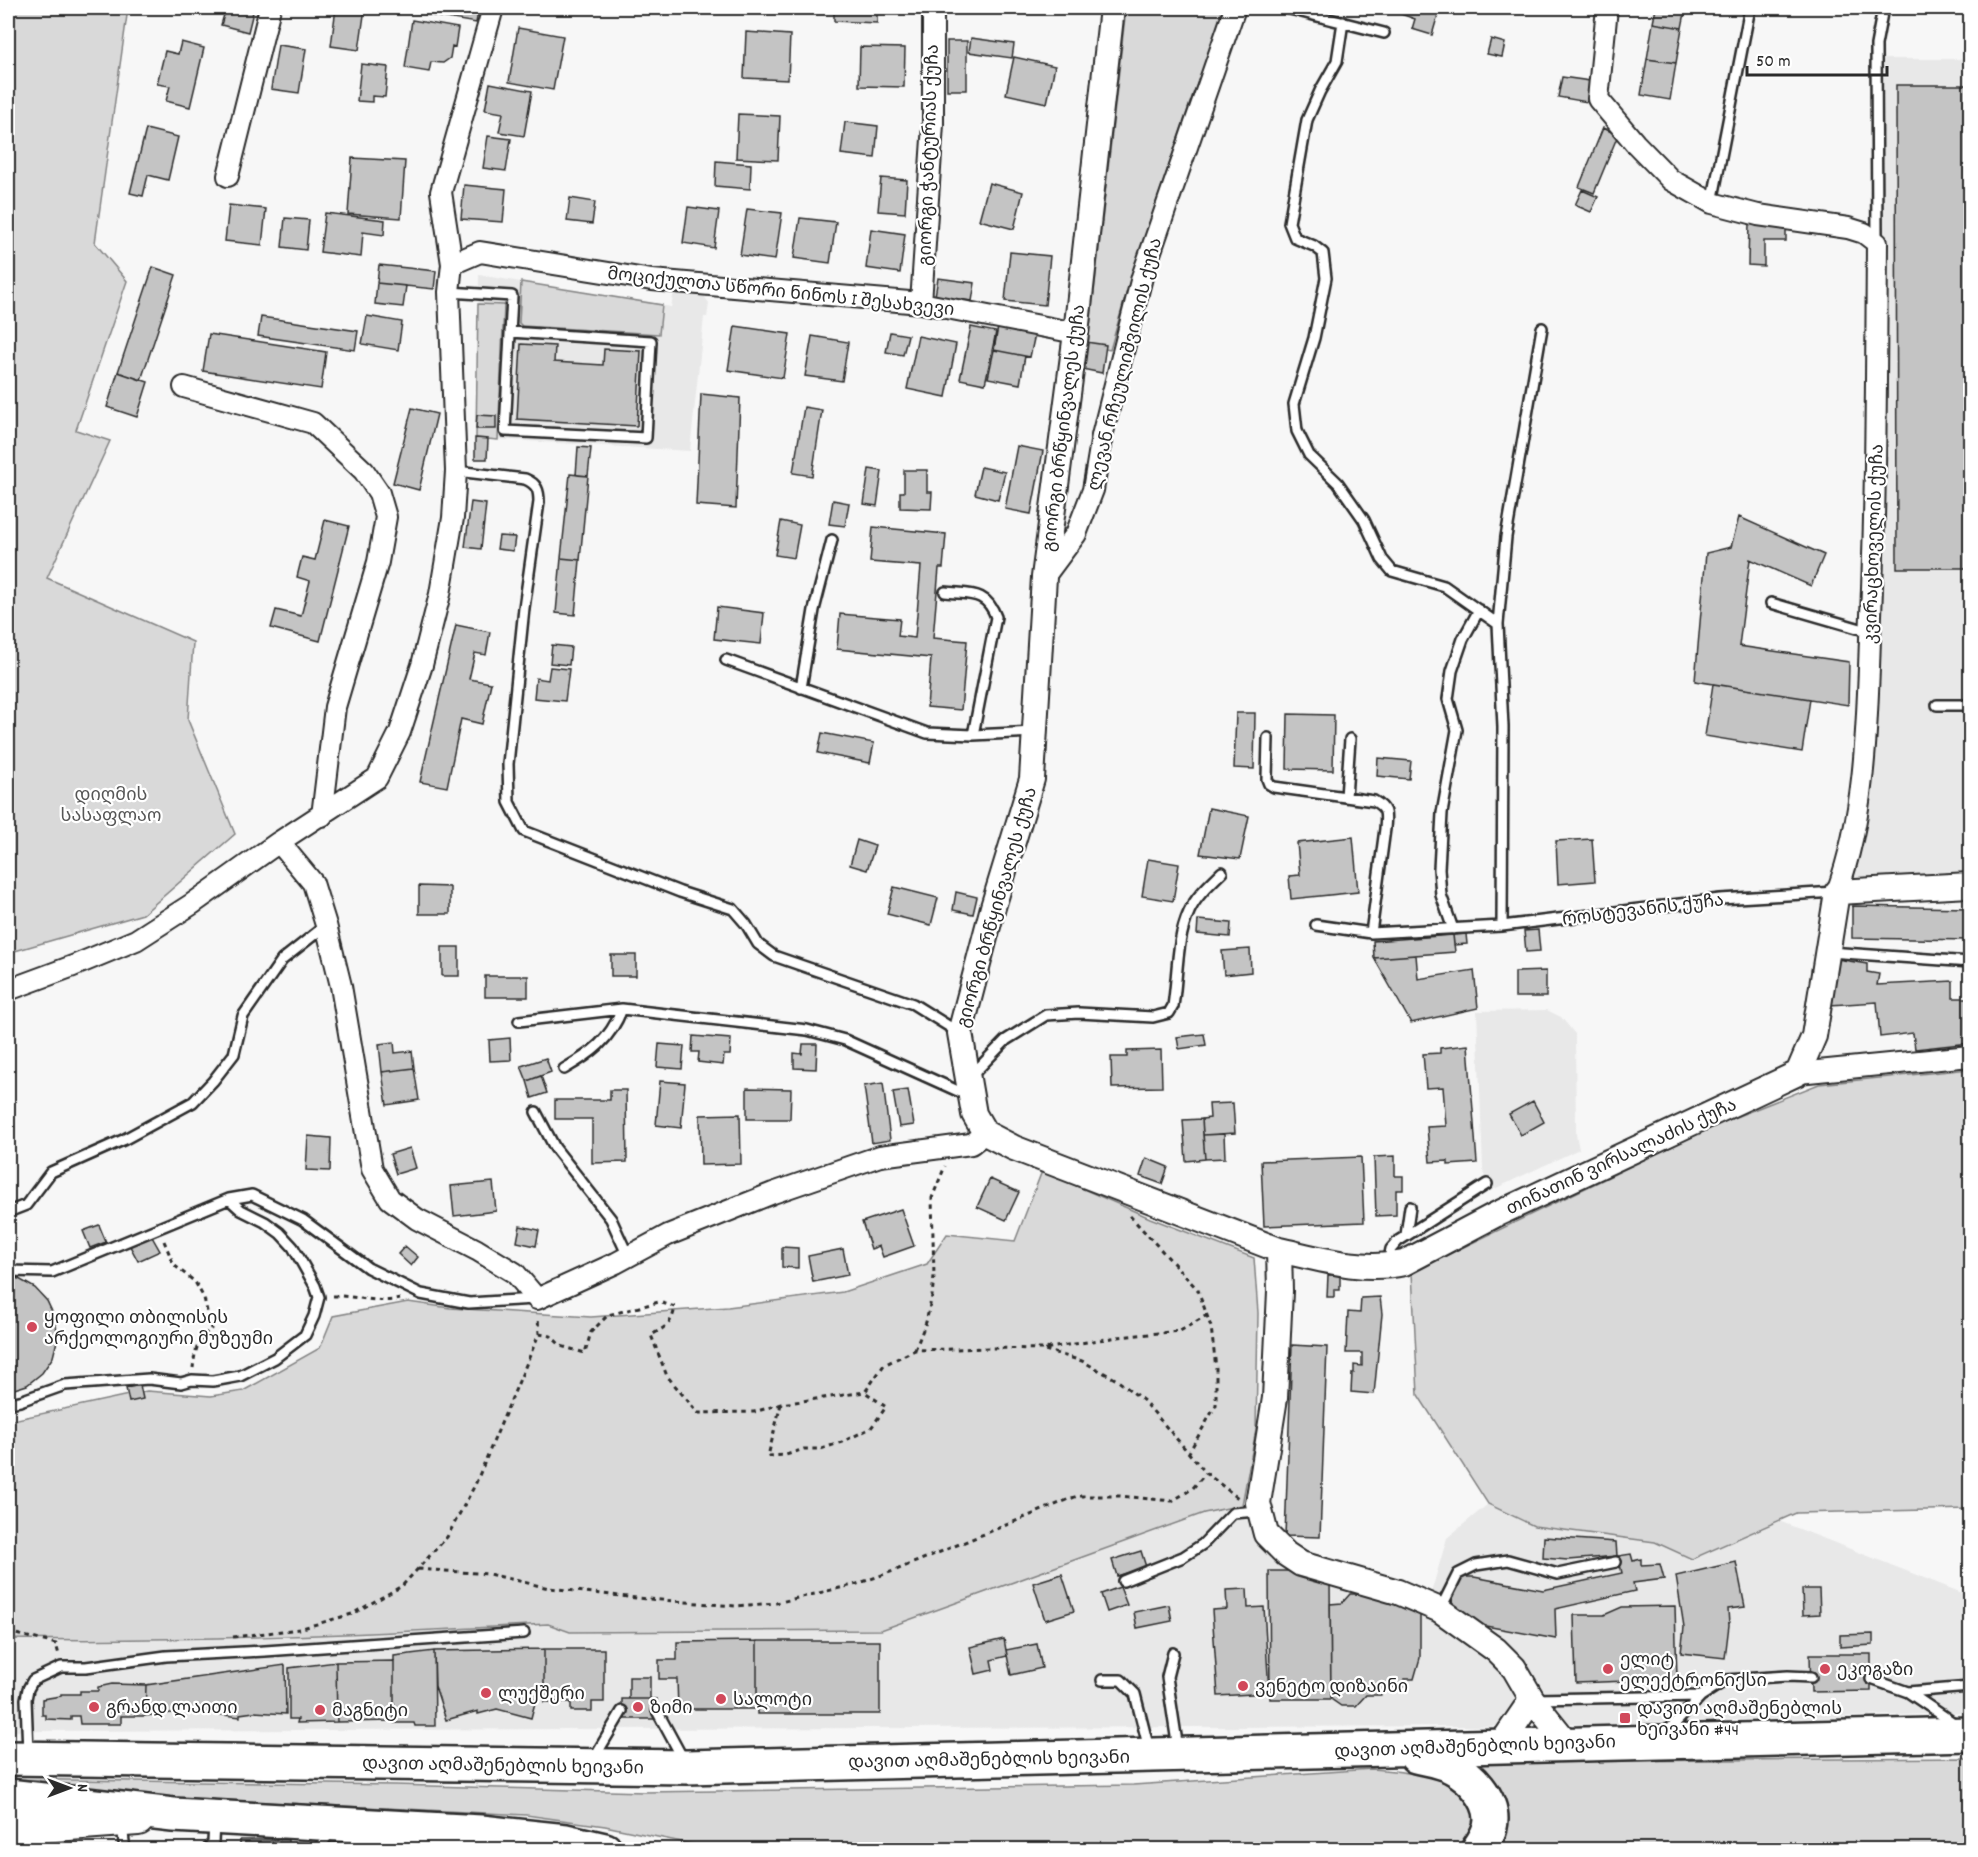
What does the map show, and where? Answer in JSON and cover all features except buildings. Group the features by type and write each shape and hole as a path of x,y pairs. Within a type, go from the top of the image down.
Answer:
{"highway":[{"name":"დავით აღმაშენებლის ხეივანი","path":"18,1759 687,1767 1970,1734"},
{"path":"1386,1749 1452,1766 1469,1778 1488,1804 1491,1818 1489,1830 1478,1850"},
{"path":"8,1796 172,1815 211,1836 326,1837 481,1832 604,1850"}],"main road":[{"path":"24,1835 123,1835 172,1815"}],"street":[{"path":"228,176 270,8"},
{"path":"8,990 136,940 192,904 279,842 377,778 400,732 422,665 441,594 453,518 456,471 450,292 452,264 441,192 493,8"},
{"name":"გიორგი ჭანტურიას ქუჩა","path":"921,303 933,124 933,8"},
{"name":"გიორგი ბრწყინვალეს ქუჩა","path":"985,1133 974,1114 960,1033 993,907 1032,778 1044,577 1076,333 1112,8"},
{"name":"ლევან რჩეულიშვილის ქუჩა","path":"1044,577 1076,534 1093,490 1102,436 1142,278 1234,8"},
{"path":"1607,8 1598,99 1635,143 1671,180 1712,203 1758,215 1848,228 1864,233 1877,243"},
{"name":"კვირაცხოველის ქუჩა","path":"1798,1073 1814,1035 1837,891 1848,862 1862,776 1868,719 1875,532 1877,243"},
{"name":"მოციქულთა სწორი ნინოს I შესახვევი","path":"452,264 480,252 652,280 921,303 1076,333"},
{"path":"184,387 314,423 364,471 379,493 386,517 378,562 334,707 322,816"},
{"path":"279,842 313,883 326,925 341,986 372,1169 390,1199 417,1219 477,1250 515,1274 537,1299 668,1235 773,1192 880,1156 971,1144 985,1133 1014,1148 1279,1251 1280,1291 1275,1398 1258,1503 1266,1534 1286,1554 1301,1564 1398,1592 1440,1610 1496,1650 1514,1668 1532,1700 1568,1744"},
{"name":"როსტევანის ქუჩა","path":"1837,891 1971,885"},
{"name":"თინათინ ვირსალაძის ქუჩა","path":"1279,1251 1355,1266 1388,1267 1404,1263 1495,1215 1798,1073 1971,1056"},
{"path":"1500,1746 1532,1700"}],"lane":[{"path":"1286,8 1384,33"},
{"path":"1712,203 1750,8"},
{"name":"კვირაცხოველის ქუჩა","path":"1877,243 1876,45 1883,8"},
{"path":"1343,22 1337,61 1307,120 1289,223 1295,238 1314,246 1323,253 1326,278 1314,338 1294,404 1297,431 1309,455 1338,483 1364,520 1382,559 1392,571 1444,586 1498,624"},
{"path":"450,292 512,296 510,332 505,431 646,438 651,341 510,332"},
{"path":"1502,926 1503,727 1498,624 1506,537 1542,328"},
{"path":"456,471 525,479 539,490 508,764 509,802 524,831 680,892 733,909 746,924 758,944 774,956 913,1004 960,1033"},
{"path":"801,688 814,610 832,540"},
{"path":"945,592 982,596 991,604 996,617 973,735"},
{"path":"1771,603 1871,632"},
{"path":"1453,929 1441,895 1439,869 1442,813 1457,730 1448,699 1452,671 1463,639 1479,610"},
{"path":"726,660 927,733 973,735 1036,732"},
{"path":"1937,705 1971,705"},
{"path":"1268,738 1267,778 1269,784 1274,787 1374,801 1383,806 1386,814 1371,933"},
{"path":"1346,797 1350,739"},
{"path":"519,1021 622,1009 807,1030 845,1040 969,1089 1006,1040 1046,1015 1079,1013 1153,1017 1169,1012 1173,1006 1181,937 1189,911 1202,892 1222,872"},
{"name":"როსტევანის ქუჩა","path":"1316,925 1371,933 1502,926 1720,899 1837,891"},
{"path":"8,1212 26,1205 51,1172 123,1140 193,1102 234,1054 243,1016 282,960 326,925"},
{"path":"1828,952 1971,962"},
{"path":"564,1069 593,1052 607,1038 618,1021 622,1009"},
{"path":"536,1112 555,1148 610,1219 628,1256"},
{"path":"1388,1267 1391,1249 1406,1235 1486,1184"},
{"path":"8,1270 52,1272 229,1200 252,1195 303,1220 368,1268 421,1294 469,1303 537,1299"},
{"path":"8,1402 20,1401 65,1385 149,1379 181,1383 240,1376 275,1358 304,1335 314,1316 319,1297 315,1286 293,1248 280,1233 266,1221 241,1210 229,1200"},
{"path":"1406,1235 1410,1207"},
{"path":"1123,1581 1183,1557 1203,1544 1233,1514 1260,1510"},
{"path":"1440,1610 1458,1574 1476,1565 1508,1560 1558,1574 1616,1562"},
{"path":"18,1759 28,1689 33,1680 61,1667 86,1667 166,1656 524,1633"},
{"path":"1165,1754 1167,1677 1173,1653"},
{"path":"1659,1741 1701,1695 1726,1680 1810,1677"},
{"path":"1871,1679 1908,1692 1970,1734"},
{"path":"1102,1680 1121,1680 1135,1694 1165,1754"},
{"path":"1908,1692 1971,1687"},
{"path":"1532,1700 1701,1695"},
{"path":"589,1767 622,1711"},
{"path":"657,1711 687,1767"},
{"path":"211,1836 221,1850"}],"path":[{"path":"915,1350 926,1322 934,1276 932,1198 951,1146"},
{"path":"1130,1216 1198,1290 1207,1315 1215,1368 1215,1405 1188,1454"},
{"path":"163,1239 174,1265 195,1282 204,1298 209,1318 211,1329 201,1336 195,1349 192,1380"},
{"path":"319,1297 347,1296 387,1302 421,1294"},
{"path":"223,1638 299,1629 352,1614 402,1586 418,1569 447,1537 475,1485 539,1334 537,1299"},
{"path":"539,1334 551,1336 561,1346 585,1353 591,1332 608,1315 659,1302 675,1307 673,1319 651,1335 667,1376 698,1413 754,1412 781,1404 866,1392 886,1407 871,1428 842,1442 820,1449 804,1449 786,1455 768,1456 781,1404"},
{"path":"866,1392 884,1365 915,1350 1043,1349 1118,1336 1180,1331 1207,1315"},
{"path":"1043,1349 1082,1361 1117,1380 1144,1401 1206,1473 1234,1496 1260,1510"},
{"path":"418,1569 489,1574 549,1588 637,1598 735,1606 776,1603 866,1580 1077,1496 1120,1496 1172,1501 1192,1489 1206,1473"},
{"path":"8,1632 56,1644 61,1667"}],"shaded area":[{"path":"1884,59 1970,59 1970,875 1854,879 1874,761 1884,431"},
{"path":"479,275 671,307 674,292 704,296 709,303 707,317 704,317 690,451 476,438"},
{"path":"1547,1010 1561,1017 1575,1034 1576,1134 1579,1149 1488,1192 1483,1169 1477,1011"},
{"path":"1488,1504 1534,1526 1655,1542 1692,1559 1779,1521 1970,1596 1970,1713 1579,1725 1557,1720 1431,1593 1447,1538"},
{"path":"1242,1505 1261,1546 1324,1575 1440,1618 1502,1667 1516,1703 1514,1726 8,1731 8,1639 100,1641 371,1634 548,1624 570,1632"}],"green space":[{"name":"დიღმის სასაფლაო","path":"8,8 128,8 95,243 127,281 76,430 110,441 47,578 193,642 188,720 235,834 143,914 8,953"},
{"path":"1126,8 1229,8 1193,94 1132,274 1110,350 1088,346"},
{"path":"521,282 662,305 659,334 522,326 519,323"},
{"path":"478,304 504,305 498,440 476,438"},
{"path":"1970,1069 1970,1509 1796,1513 1692,1559 1655,1542 1534,1526 1488,1504 1418,1395 1412,1272 1718,1124 1819,1084"},
{"path":"1042,1171 1150,1218 1254,1258 1258,1313 1256,1430 1242,1505 1204,1513 881,1630 570,1632 548,1624 278,1636 8,1639 8,1421 147,1391 211,1396 243,1391 320,1348 333,1316 408,1302 450,1308 591,1317 728,1307 843,1292 927,1264 947,1234 1015,1241"},
{"path":"1970,1758 1970,1849 1496,1849 1474,1762"},
{"path":"1372,1769 1411,1773 1436,1779 1459,1790 1469,1798 1483,1817 1471,1850 720,1850 605,1826 526,1815 143,1796 8,1785 8,1779 395,1785 644,1792 1133,1785"}],"place":[{"name":"ყოფილი თბილისის არქეოლოგიური მუზეუმი","path":"32,1327"},
{"name":"ელიტ ელექტრონიქსი","path":"1608,1669"},
{"name":"ეკოგაზი","path":"1825,1669"},
{"name":"ვენეტო დიზაინი","path":"1243,1686"},
{"name":"ლუქშერი","path":"486,1693"},
{"name":"სალოტი","path":"721,1699"},
{"name":"გრანდ ლაითი","path":"94,1707"},
{"name":"ზიმი","path":"638,1707"},
{"name":"მაგნიტი","path":"320,1710"},
{"name":"დავით აღმაშენებლის ხეივანი #44","path":"1625,1718"}]}
